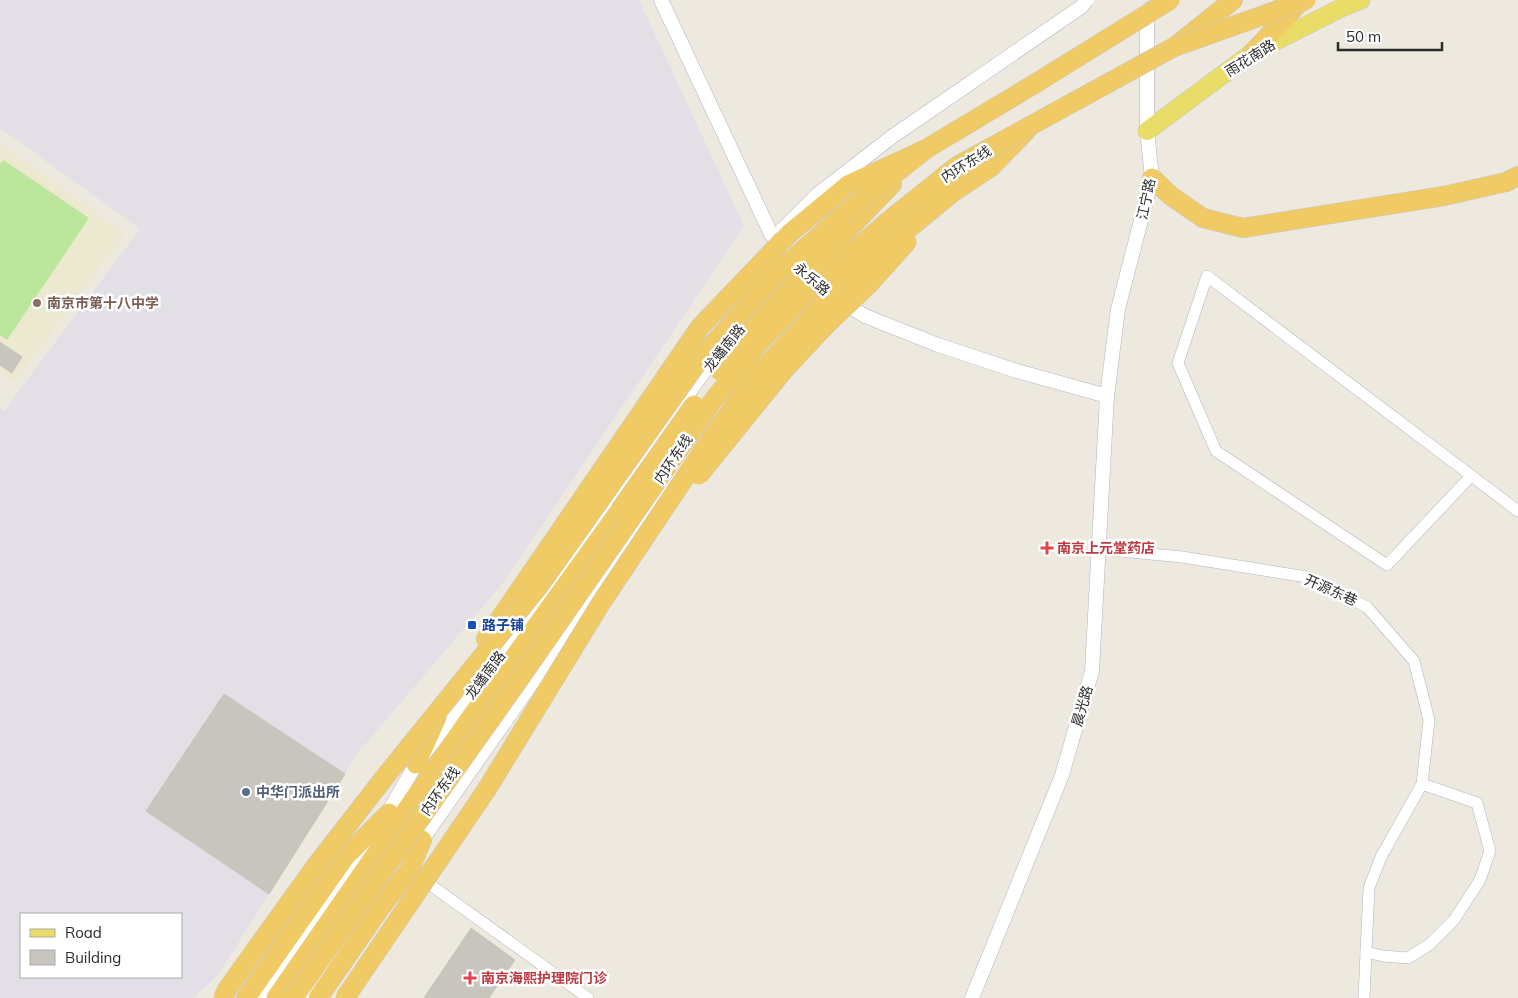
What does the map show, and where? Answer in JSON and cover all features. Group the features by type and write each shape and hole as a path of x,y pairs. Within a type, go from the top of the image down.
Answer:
{"highway":[{"path":"416,764 443,703 700,327 790,233 848,185 926,149 1170,0"},
{"path":"1174,47 1233,0"},
{"path":"1252,53 1302,0"},
{"path":"1174,47 1306,0"},
{"name":"内环东线","path":"293,998 518,681 712,402 758,343 804,296 887,222 957,166 1174,47"},
{"path":"345,998 487,789 612,587 714,434 754,379 856,272 952,193 991,167 1030,127"},
{"path":"223,995 315,867 384,778 539,586 703,355 777,273 838,219 926,149"},
{"name":"内环东线","path":"276,998 461,732 706,389 752,330 790,288 926,149"},
{"path":"1152,178 1171,196 1203,218 1243,228 1444,196 1506,182 1518,176"},
{"path":"633,539 694,481 784,370 827,324 868,285 952,193"},
{"path":"246,998 344,857 389,812"},
{"path":"318,998 378,911 410,869 422,840"}],"main road":[{"name":"雨花南路","path":"1146,131 1252,53 1341,8 1361,0"}],"street":[{"name":"永乐路","path":"661,0 772,234 796,268 823,291 865,316 938,345 1017,371 1107,396"},
{"path":"700,327 757,255 818,194 893,136 1088,0"},
{"name":"江宁路","path":"1107,396 1118,309 1152,178 1146,131 1147,20 1153,0"},
{"name":"龙蟠南路","path":"262,998 389,812 416,764 533,612 718,352 768,295 796,268"},
{"path":"1471,476 1386,566 1216,451 1178,363 1207,276 1518,511"},
{"path":"305,998 422,840 633,539 704,429 748,373 823,291"},
{"name":"晨光路","path":"972,998 1062,775 1090,680 1107,396"},
{"name":"开源东巷","path":"1099,549 1182,557 1307,577 1367,606 1414,660 1429,720 1422,784 1381,856 1369,888 1364,998"},
{"path":"1366,952 1382,956 1408,958 1430,944 1454,920 1475,888 1480,880 1490,851 1477,803 1422,784"},
{"path":"410,869 588,998"}],"shaded area":[{"path":"0,0 639,0 744,226 503,583 356,755 218,975 194,998 0,998 0,408 4,411 140,229 0,128"},
{"name":"南京市第十八中学","path":"0,144 125,233 15,382 0,373"}],"green space":[{"path":"3,160 89,218 7,340 0,335 0,164"}],"building":[{"path":"0,342 22,357 12,373 0,365"},
{"name":"中华门派出所","path":"224,694 345,774 269,894 146,811"},
{"name":"南京海熙护理院门诊","path":"471,928 515,960 489,998 424,998"}],"place":[{"name":"南京市第十八中学","path":"37,303"},
{"name":"南京上元堂药店","path":"1047,548"},
{"name":"路子铺","path":"472,625"},
{"name":"中华门派出所","path":"246,792"},
{"name":"南京海熙护理院门诊","path":"470,978"}]}
